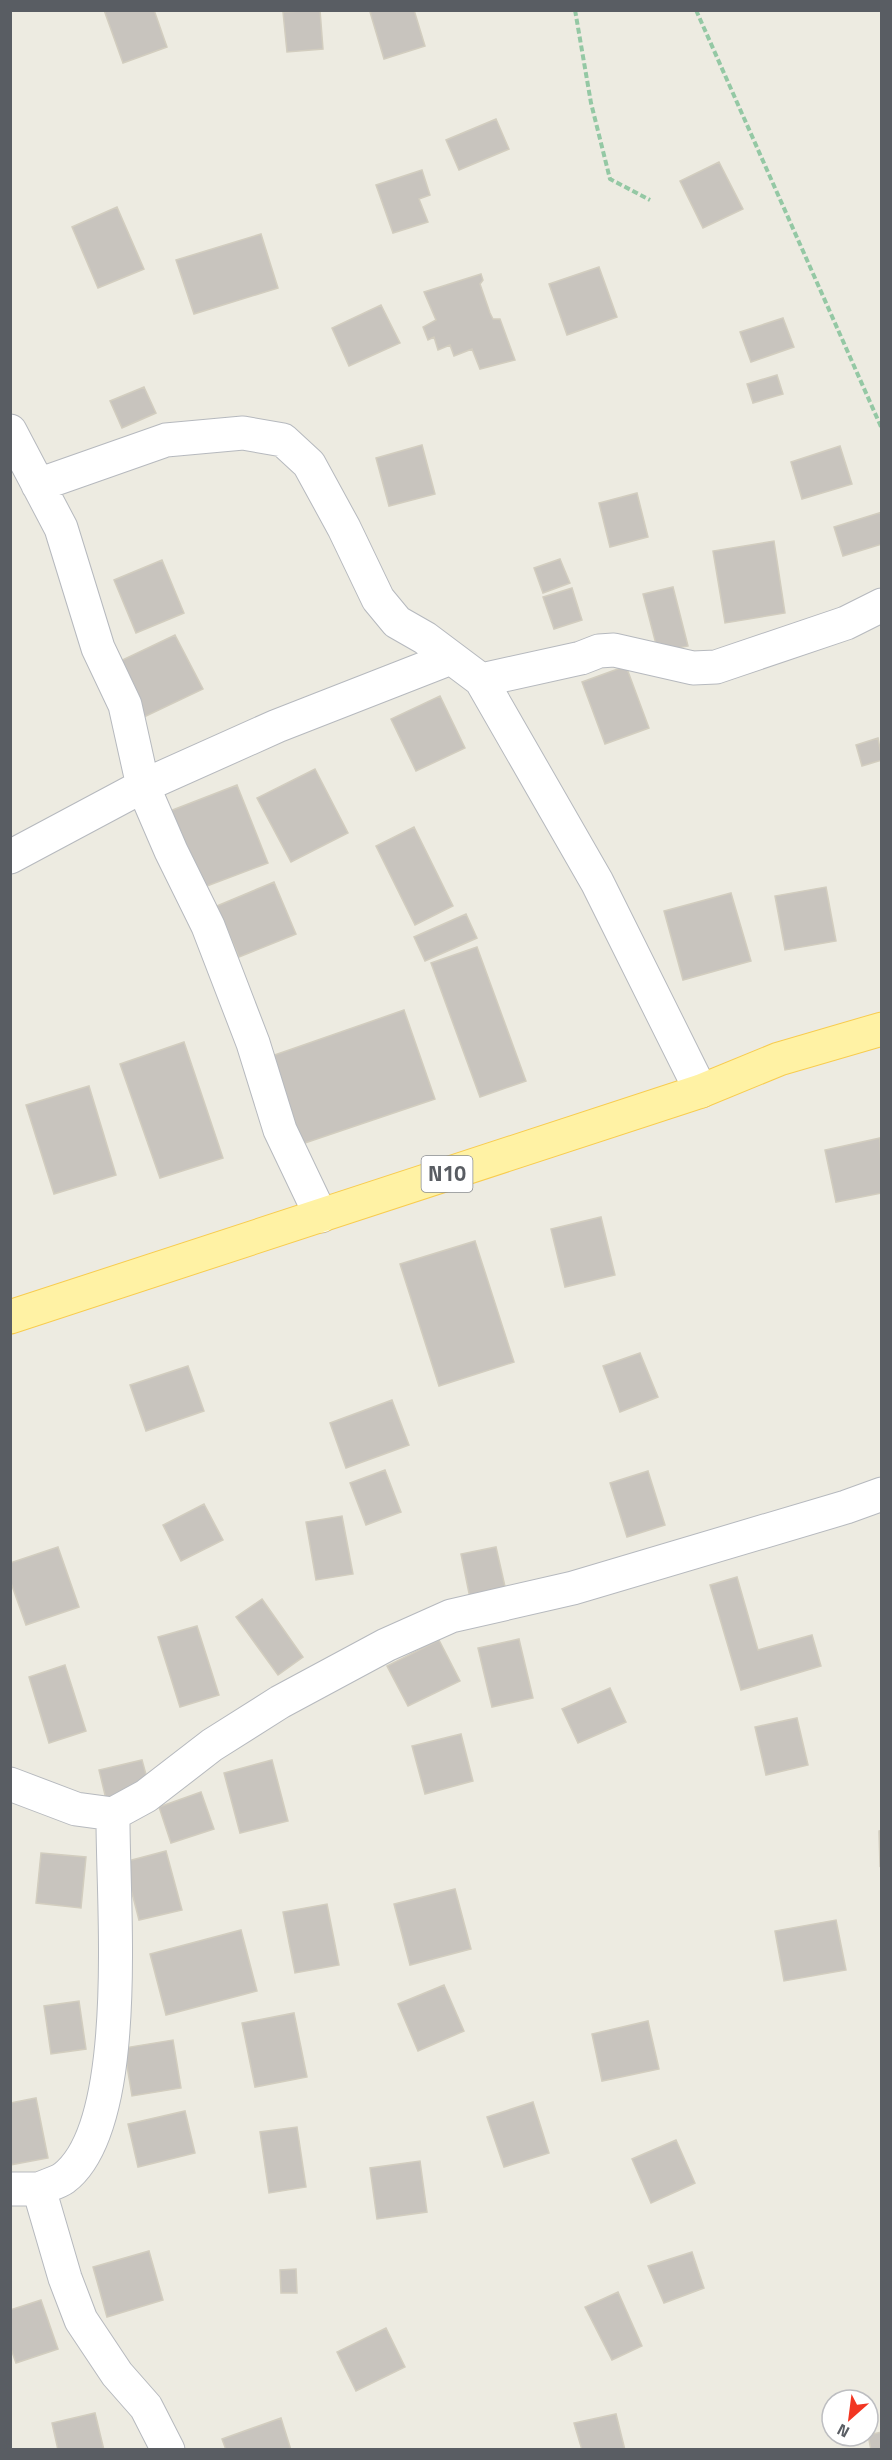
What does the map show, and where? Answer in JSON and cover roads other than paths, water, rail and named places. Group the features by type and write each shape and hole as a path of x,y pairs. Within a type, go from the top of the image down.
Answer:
{"main road":[{"name":"N10","path":"10,1317 702,1092 779,1059 882,1029"}],"street":[{"path":"10,431 61,528 98,648 124,705 143,786 171,851 208,926 253,1042 280,1130 321,1216"},
{"path":"38,485 166,440 243,433 284,440 309,464 344,528 378,599 397,622 425,638 481,680 597,882 702,1092"},
{"path":"481,680 581,658 599,651 614,650 693,668 716,667 846,623 882,605"},
{"path":"10,857 143,786 277,726 451,657"},
{"path":"10,1784 76,1809 113,1814 146,1796 212,1745 271,1707 386,1645 450,1616 573,1588 882,1494"},
{"path":"113,1814 116,1923 114,1999 110,2066 99,2123 81,2158 64,2178 25,2189 81,2320 117,2374 146,2407 168,2450"}]}
